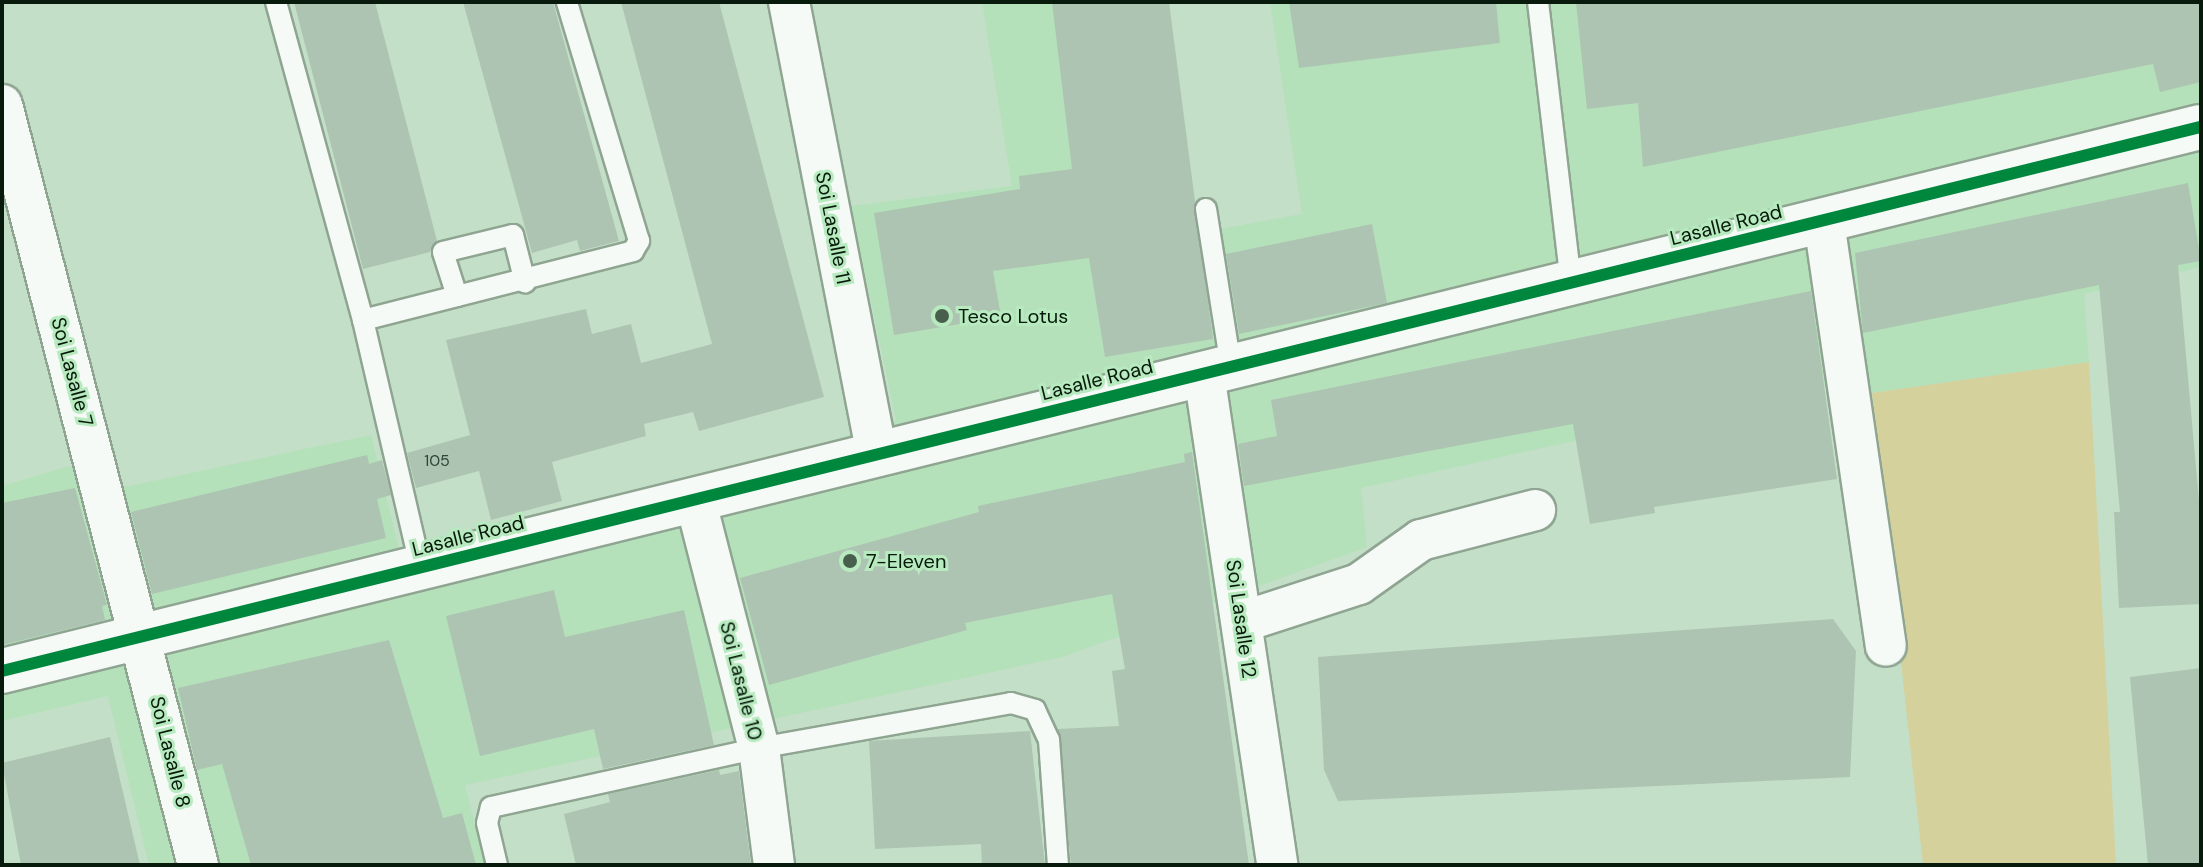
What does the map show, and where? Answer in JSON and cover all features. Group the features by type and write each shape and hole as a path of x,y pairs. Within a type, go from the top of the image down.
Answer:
{"street":[{"name":"Soi Lasalle 11","path":"789,2 877,455"},
{"name":"Soi Lasalle 7","path":"2,105 143,638"},
{"name":"Lasalle Road","path":"2,671 2201,127"},
{"path":"1824,222 1886,645"},
{"name":"Soi Lasalle 12","path":"1217,370 1242,622 1277,865"},
{"name":"Soi Lasalle 10","path":"695,499 759,748 774,865"},
{"path":"1242,622 1359,584 1421,540 1535,510"},
{"name":"Soi Lasalle 8","path":"143,638 198,865"}],"lane":[{"path":"276,2 363,320 421,569"},
{"path":"363,320 525,282 633,251 639,241 567,2"},
{"path":"1538,2 1571,283"},
{"path":"1206,209 1217,370"},
{"path":"457,296 443,252 513,235 525,282"},
{"path":"497,865 487,823 491,807 759,748 1011,703 1035,710 1049,740 1058,865"}],"shaded area":[{"path":"982,2 1163,2 1193,234 1302,214 1270,2 2201,2 2201,267 2084,294 2089,362 1872,393 1826,385 1361,488 1367,547 1062,657 465,785 485,865 149,865 108,696 2,721 2,486 69,466 120,488 371,435 399,549 724,475 896,420 851,206 1012,186"},
{"path":"2089,362 2116,865 1923,865 1872,393"}],"building":[{"path":"294,2 375,2 437,241 430,252 363,269"},
{"path":"463,2 553,2 619,241 580,251 577,240 532,253"},
{"path":"621,2 719,2 824,397 699,431 693,412 644,424 646,436 552,462 562,501 491,520 479,471 416,488 407,453 470,435 446,340 586,309 592,334 631,324 641,363 712,344"},
{"path":"1052,2 1169,2 1213,339 1105,357 1089,258 993,271 1001,317 894,335 874,213 1020,189 1019,176 1072,169"},
{"path":"1289,2 1496,2 1500,43 1299,68"},
{"path":"1576,2 2201,2 2201,82 2160,92 2153,64 1643,167 1638,103 1587,109"},
{"path":"2188,183 2201,261 2178,265 2201,524 2201,604 2119,608 2114,512 2120,512 2099,285 1863,333 1855,253"},
{"path":"1372,224 1387,303 1239,334 1226,254"},
{"path":"1811,291 1837,479 1654,507 1655,513 1590,524 1573,424 1244,486 1238,444 1277,436 1271,400"},
{"path":"1192,452 1249,865 1071,865 1058,729 1119,726 1112,671 1125,669 1112,594 965,623 967,630 769,685 740,578 979,512 978,506 1185,462 1184,454"},
{"path":"367,455 369,464 382,460 391,495 377,499 386,538 152,594 131,512"},
{"path":"75,488 107,605 102,606 105,620 2,645 2,503"},
{"path":"554,590 565,637 684,610 714,745 603,769 594,729 480,756 446,616"},
{"path":"1833,619 1856,651 1850,777 1338,801 1324,770 1318,657"},
{"path":"389,640 443,818 462,813 476,865 251,865 222,764 197,770 178,688"},
{"path":"2201,668 2201,865 2148,865 2130,677"},
{"path":"1030,731 1045,865 982,865 981,844 875,849 869,741"},
{"path":"110,737 140,865 21,865 2,763"},
{"path":"719,770 720,775 739,771 751,865 576,865 564,814 610,802 608,794"}],"cycle path":[{"path":"2,671 2201,127"}],"place":[{"name":"Tesco Lotus","path":"942,316"},
{"name":"7-Eleven","path":"850,561"}]}
